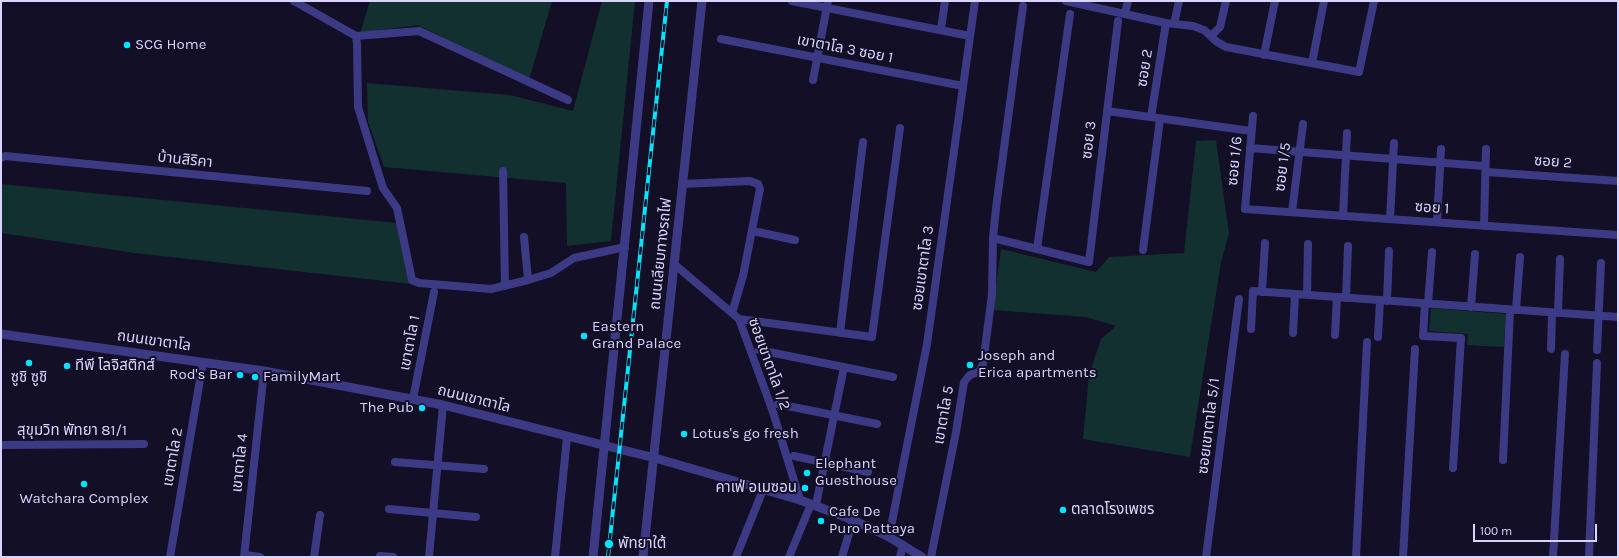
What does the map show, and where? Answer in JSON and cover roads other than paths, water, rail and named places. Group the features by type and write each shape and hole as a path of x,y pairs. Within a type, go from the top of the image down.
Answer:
{"street":[{"path":"294,1 356,36 419,31 568,100"},
{"path":"593,557 649,1"},
{"name":"ถนนเลียบทางรถไฟ","path":"643,557 655,458 702,1"},
{"path":"792,1 828,4 970,36"},
{"path":"941,30 945,1"},
{"name":"ซอยเขาตาโล 3","path":"889,537 927,344 975,1"},
{"path":"1066,1 1077,2 1170,23 1193,26 1204,30 1216,42 1226,47 1359,72 1374,1"},
{"path":"1126,13 1128,1"},
{"name":"ซอย 2","path":"1156,118 1170,23 1179,1"},
{"path":"1211,36 1220,27 1226,1"},
{"path":"1264,55 1275,1"},
{"path":"1312,63 1324,1"},
{"path":"813,80 828,4"},
{"name":"เขาตาโล 5","path":"931,557 956,432 964,382 970,374 978,372 983,364 992,294 993,238 1023,6"},
{"path":"993,238 1037,249 1070,14"},
{"name":"ซอย 3","path":"1037,249 1088,262 1118,21"},
{"path":"356,36 358,107 383,188 398,208 412,280 419,283 491,289 551,273 574,258 625,247"},
{"name":"เขาตาโล 3 ซอย 1","path":"721,39 964,86"},
{"path":"1107,111 1251,131"},
{"name":"ซอย 1/6","path":"1245,209 1253,116"},
{"path":"1143,250 1156,118"},
{"name":"ซอย 1/5","path":"1292,212 1303,124"},
{"path":"739,319 872,337 900,128"},
{"path":"1343,216 1348,133"},
{"path":"840,333 863,142"},
{"path":"1390,219 1394,143"},
{"name":"ซอย 2","path":"1250,148 1440,163 1485,169 1618,181"},
{"path":"1436,222 1441,149"},
{"path":"1484,226 1486,149"},
{"name":"บ้านสิริคา","path":"1,158 5,156 367,191"},
{"path":"503,171 505,286"},
{"path":"682,184 750,181 758,184 760,189 743,276 732,313"},
{"name":"ซอย 1","path":"1245,209 1618,235"},
{"path":"753,231 795,240"},
{"path":"524,237 528,280"},
{"path":"1262,292 1265,242"},
{"path":"1307,295 1308,244"},
{"path":"1346,298 1348,246"},
{"path":"1378,337 1389,251"},
{"path":"1432,252 1423,336 1461,338 1453,468"},
{"path":"1470,307 1475,254"},
{"path":"1502,460 1513,310 1520,257"},
{"path":"1551,349 1560,259"},
{"path":"1597,350 1601,263"},
{"name":"ซอยเขาตาโล 1/2","path":"674,264 739,319 773,412 800,500"},
{"path":"1250,329 1253,291 1618,317"},
{"name":"เขาตาโล 1","path":"414,399 434,292"},
{"path":"1293,333 1296,294"},
{"path":"1335,335 1337,297"},
{"name":"ซอยเขาตาโล 5/1","path":"1206,557 1239,299"},
{"name":"ถนนเขาตาโล","path":"1,334 264,371 443,405 655,458 800,500 853,520 889,537 922,557"},
{"path":"1356,557 1367,342"},
{"path":"1403,557 1415,349"},
{"path":"759,350 893,377"},
{"path":"1553,557 1564,354"},
{"name":"เขาตาโล 2","path":"170,557 203,362"},
{"path":"1589,557 1597,363"},
{"path":"788,557 813,505 824,463 844,367"},
{"name":"เขาตาโล 4","path":"245,556 264,371"},
{"path":"778,404 877,424"},
{"path":"429,557 443,405"},
{"path":"555,557 567,437"},
{"name":"สุขุมวิท พัทยา 81/1","path":"1,445 144,444"},
{"path":"794,456 868,472"},
{"path":"395,462 484,469"},
{"path":"736,557 763,490"},
{"path":"389,509 476,516"},
{"path":"314,557 320,515"},
{"path":"842,557 853,520"},
{"path":"900,557 903,545"},
{"path":"245,556 260,557"},
{"path":"380,556 393,557"}],"railway":[{"path":"608,557 667,1"}],"place":[{"name":"SCG Home","path":"127,45"},
{"name":"Eastern Grand Palace","path":"584,336"},
{"name":"ซูชิ ซูชิ","path":"29,363"},
{"name":"Joseph and Erica apartments","path":"970,365"},
{"name":"ทีพี โลจิสติกส์","path":"67,366"},
{"name":"Rod's Bar","path":"240,375"},
{"name":"FamilyMart","path":"255,377"},
{"name":"The Pub","path":"422,408"},
{"name":"Lotus's go fresh","path":"684,434"},
{"name":"Elephant Guesthouse","path":"807,473"},
{"name":"Watchara Complex","path":"84,484"},
{"name":"คาเฟ่ อเมซอน","path":"805,488"},
{"name":"ตลาดโรงเพชร","path":"1063,510"},
{"name":"Cafe De Puro Pattaya","path":"821,521"},
{"name":"พัทยาใต้","path":"609,544"}]}
